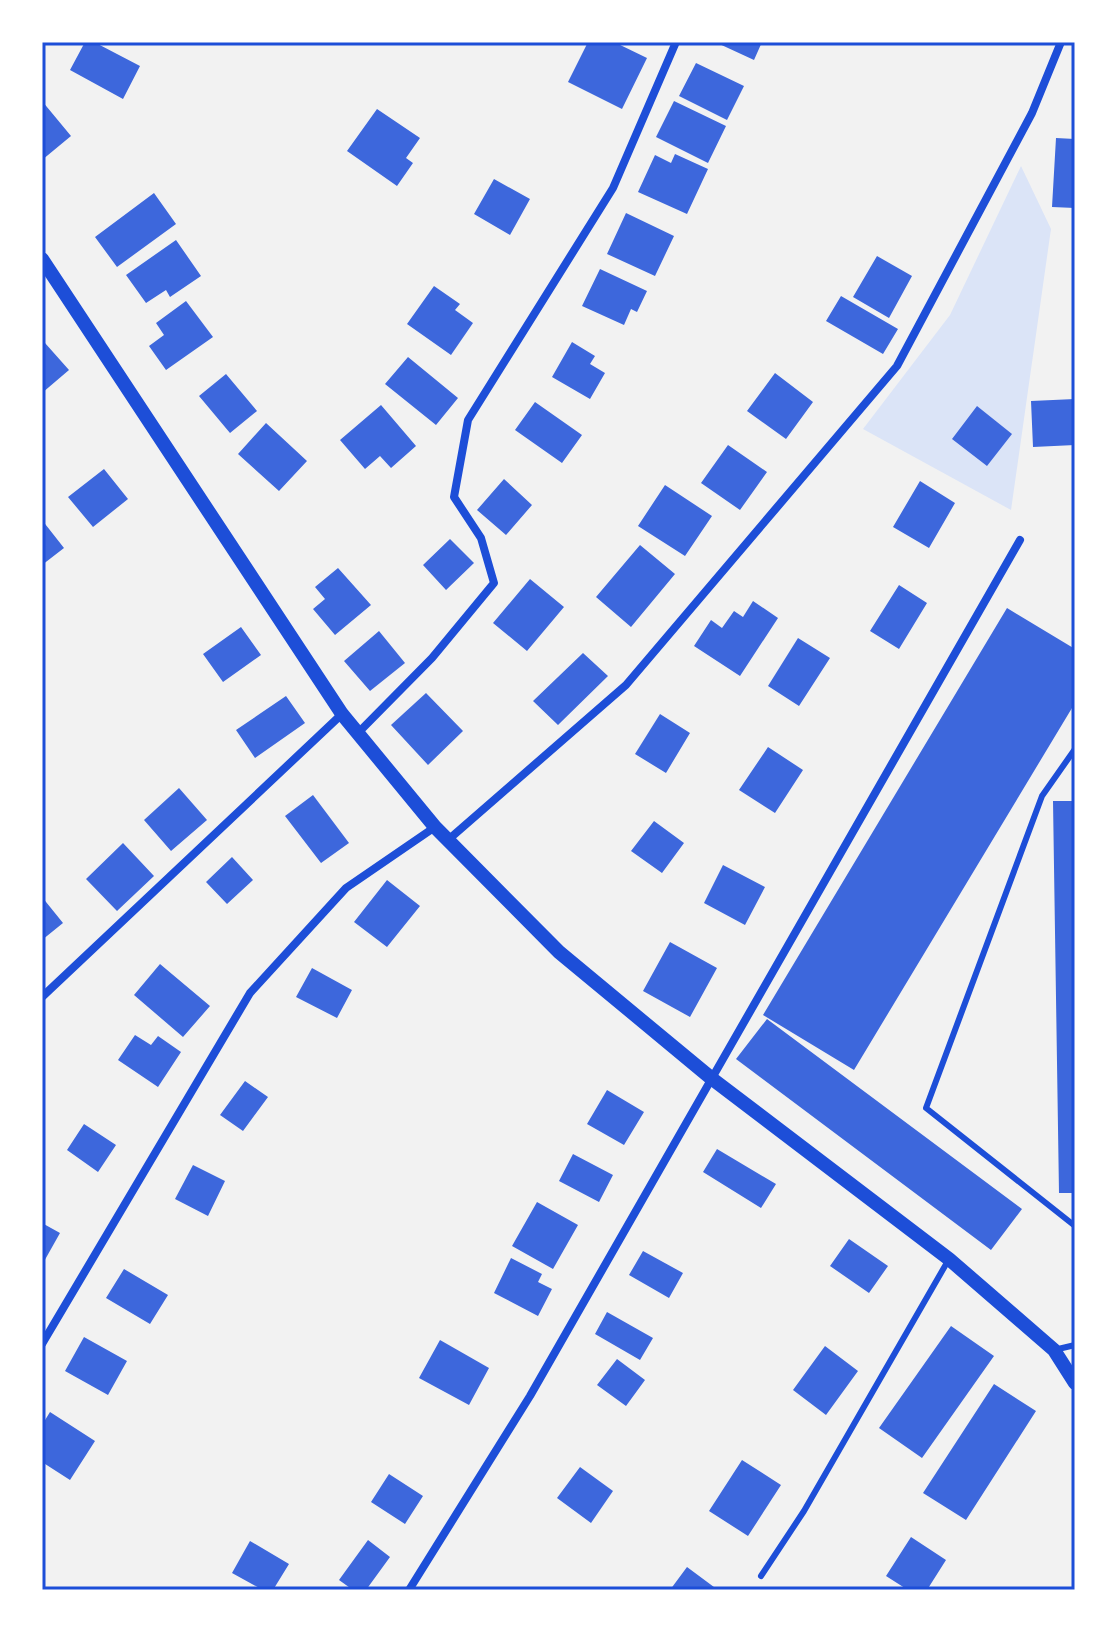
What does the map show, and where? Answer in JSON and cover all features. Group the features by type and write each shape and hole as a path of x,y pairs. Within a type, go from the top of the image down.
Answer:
{"street":[{"path":"357,734 432,658 494,583 481,538 454,497 468,420 613,188 676,42"},
{"path":"448,840 626,685 897,366 1032,113 1061,42"},
{"path":"42,259 342,714 435,827 559,952 711,1078 949,1259 1054,1350 1075,1383"},
{"path":"409,1590 530,1396 1020,540"},
{"path":"42,997 342,714"},
{"path":"42,1344 250,993 346,888 435,827"}],"lane":[{"path":"1075,749 1042,796 926,1108 1075,1226"},
{"path":"761,1576 804,1511 949,1259"},
{"path":"1054,1350 1075,1345"}],"shaded area":[{"path":"1021,166 1051,229 1011,510 863,429 950,315"}],"building":[{"path":"85,42 94,42 140,66 123,99 70,70"},
{"path":"588,42 614,42 647,58 622,109 568,82"},
{"path":"715,42 762,42 754,60"},
{"path":"696,63 744,86 727,120 679,96"},
{"path":"42,101 71,136 42,160"},
{"path":"674,101 726,126 708,163 656,137"},
{"path":"377,109 420,138 406,158 413,163 397,186 347,151"},
{"path":"1056,138 1075,139 1075,208 1052,207"},
{"path":"675,154 708,169 687,214 638,192 655,155 671,163"},
{"path":"494,179 530,199 510,235 474,214"},
{"path":"154,193 176,224 117,267 95,237"},
{"path":"626,213 674,236 655,276 607,254"},
{"path":"176,240 201,276 170,297 166,290 146,303 126,275"},
{"path":"877,256 912,276 889,318 853,297"},
{"path":"600,269 647,291 637,312 631,309 624,325 582,306"},
{"path":"434,286 460,304 455,310 473,323 451,355 407,324"},
{"path":"841,296 898,329 883,354 826,321"},
{"path":"186,301 213,337 166,370 149,346 164,335 156,323"},
{"path":"572,342 595,356 590,364 605,373 590,399 552,377"},
{"path":"45,343 69,370 42,393 42,346"},
{"path":"408,357 458,398 436,425 385,384"},
{"path":"775,373 813,402 786,439 747,411"},
{"path":"226,374 257,411 230,433 199,396"},
{"path":"1075,399 1075,445 1033,447 1031,401"},
{"path":"535,402 582,435 562,463 515,430"},
{"path":"381,405 416,446 391,468 380,456 365,469 340,440"},
{"path":"977,406 1012,434 987,466 952,439"},
{"path":"266,423 307,461 279,491 238,454"},
{"path":"728,445 767,472 740,510 701,483"},
{"path":"104,469 128,499 93,527 68,497"},
{"path":"504,479 532,505 506,535 477,510"},
{"path":"920,481 955,503 929,548 893,527"},
{"path":"665,485 712,516 685,556 638,526"},
{"path":"42,520 64,548 42,565"},
{"path":"450,539 474,563 446,590 423,565"},
{"path":"640,545 675,574 631,627 596,597"},
{"path":"338,568 371,605 335,635 313,609 325,599 315,587"},
{"path":"530,579 564,607 527,651 493,623"},
{"path":"899,585 927,603 899,649 870,631"},
{"path":"753,601 778,618 740,676 694,646 711,620 722,628 734,611 743,617"},
{"path":"1007,608 1075,649 1075,703 854,1070 763,1015"},
{"path":"241,627 261,655 223,682 203,654"},
{"path":"379,631 405,663 370,691 344,661"},
{"path":"798,638 830,658 799,706 768,686"},
{"path":"583,653 608,676 558,725 533,701"},
{"path":"426,693 463,731 428,765 391,725"},
{"path":"286,696 305,723 255,758 236,730"},
{"path":"660,714 690,733 666,773 635,754"},
{"path":"768,747 803,770 775,813 739,790"},
{"path":"179,788 207,820 171,851 144,820"},
{"path":"313,795 349,843 321,863 285,816"},
{"path":"1053,801 1075,801 1075,1193 1059,1193"},
{"path":"654,821 684,843 662,873 631,851"},
{"path":"123,843 154,876 117,911 86,879"},
{"path":"232,857 253,880 227,904 206,882"},
{"path":"723,865 765,887 745,925 704,903"},
{"path":"387,880 420,906 387,947 354,922"},
{"path":"42,897 63,923 42,940"},
{"path":"670,942 717,968 690,1017 643,991"},
{"path":"160,964 210,1006 183,1037 134,995"},
{"path":"312,968 352,990 337,1018 296,997"},
{"path":"767,1019 1022,1209 991,1250 736,1059"},
{"path":"135,1035 151,1045 158,1036 181,1052 158,1087 118,1060"},
{"path":"245,1081 268,1097 243,1131 220,1115"},
{"path":"607,1090 644,1112 624,1145 587,1124"},
{"path":"84,1124 116,1145 98,1172 67,1150"},
{"path":"717,1149 776,1184 761,1208 703,1172"},
{"path":"573,1154 613,1175 599,1202 559,1181"},
{"path":"193,1165 225,1181 208,1216 175,1199"},
{"path":"537,1202 578,1225 553,1269 512,1246"},
{"path":"42,1223 60,1233 42,1265"},
{"path":"849,1239 888,1266 869,1293 830,1266"},
{"path":"643,1251 683,1273 669,1298 629,1275"},
{"path":"511,1258 542,1274 538,1282 552,1289 538,1316 494,1293"},
{"path":"124,1269 168,1295 150,1324 106,1298"},
{"path":"607,1312 653,1338 640,1360 595,1334"},
{"path":"951,1326 994,1356 922,1458 879,1428"},
{"path":"84,1337 127,1361 108,1395 65,1371"},
{"path":"440,1340 489,1368 469,1405 419,1378"},
{"path":"825,1346 858,1371 826,1415 793,1390"},
{"path":"617,1359 645,1380 626,1406 597,1385"},
{"path":"994,1384 1036,1411 966,1520 923,1493"},
{"path":"50,1412 95,1441 70,1480 42,1462 42,1425"},
{"path":"742,1460 781,1485 748,1536 709,1511"},
{"path":"580,1467 613,1491 591,1523 557,1498"},
{"path":"389,1474 423,1496 405,1524 371,1502"},
{"path":"911,1537 946,1560 927,1590 908,1590 886,1576"},
{"path":"368,1540 390,1557 366,1590 353,1590 339,1580"},
{"path":"250,1541 289,1564 273,1590 263,1590 232,1573"},
{"path":"687,1567 718,1590 670,1590"}]}
